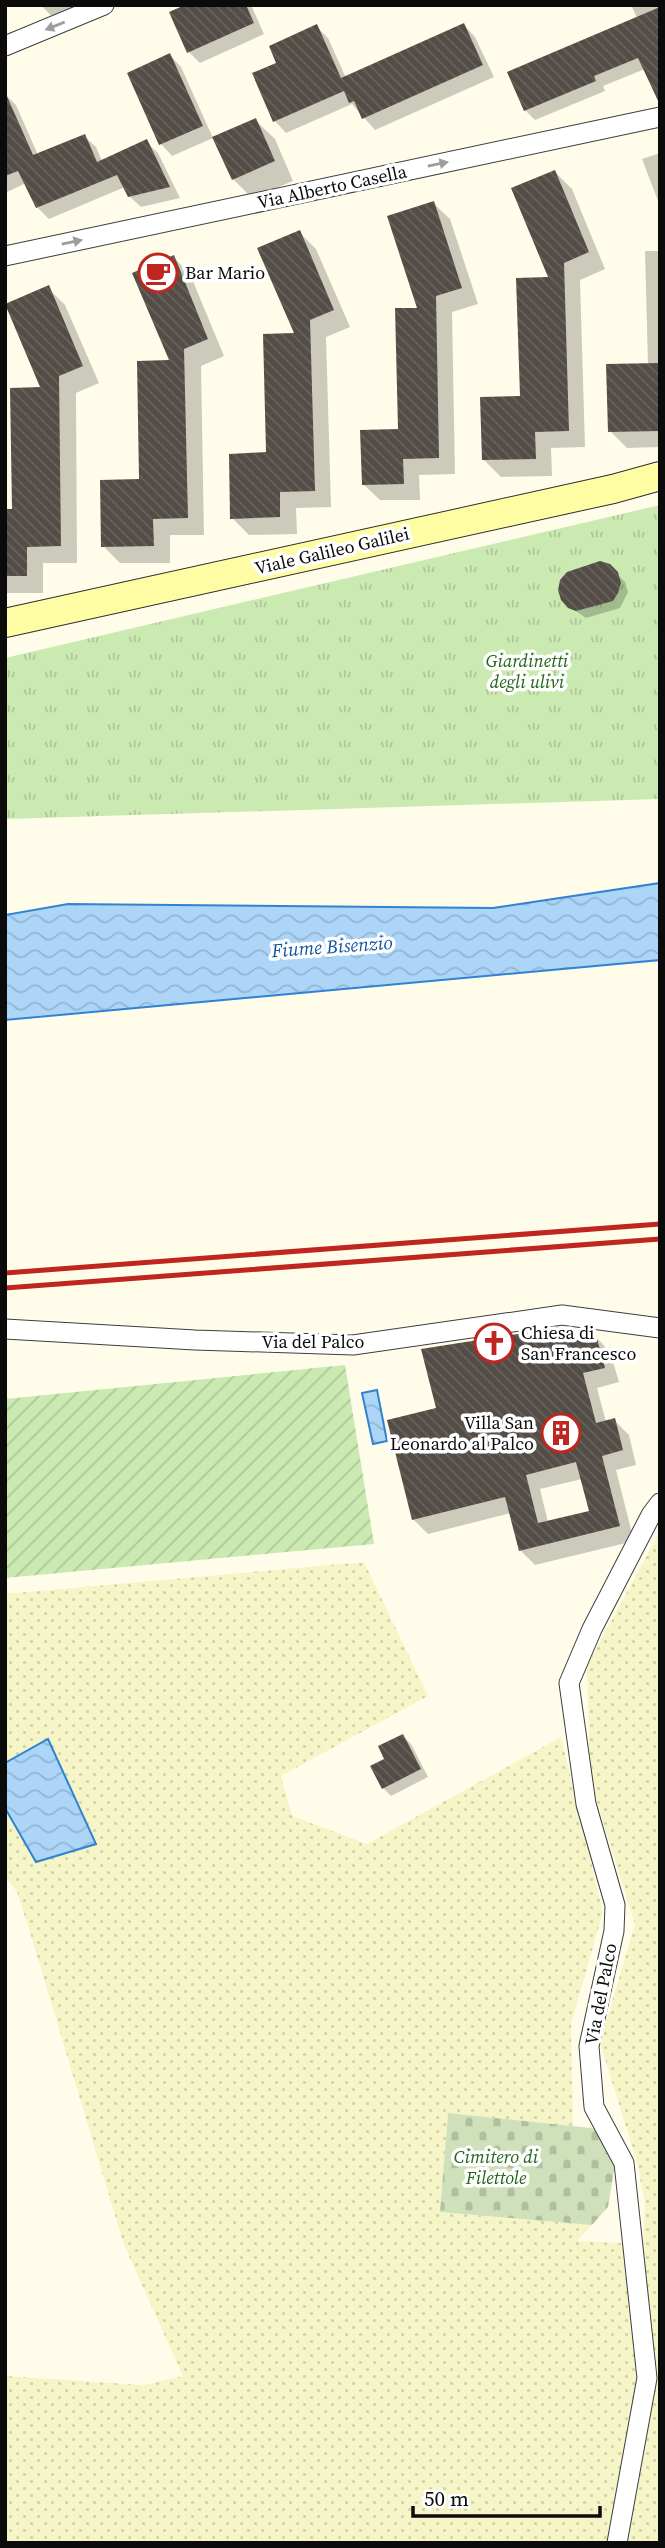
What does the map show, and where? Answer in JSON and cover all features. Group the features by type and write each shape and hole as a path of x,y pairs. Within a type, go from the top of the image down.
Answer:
{"main road":[{"name":"Viale Galileo Galilei","path":"5,623 613,489 659,476"}],"street":[{"path":"5,46 104,5"},
{"name":"Via Alberto Casella","path":"5,256 660,117"},
{"name":"Via del Palco","path":"5,1329 195,1340 353,1345 562,1315 660,1328"},
{"name":"Via del Palco","path":"618,2543 647,2378 624,2164 594,2107 589,2046 614,1931 615,1905 586,1804 569,1683 592,1629 660,1503"}],"green space":[{"name":"Giardinetti degli ulivi","path":"660,505 660,799 5,819 5,658"},
{"path":"345,1365 374,1544 5,1578 5,1399"},
{"path":"660,1531 660,2543 5,2543 5,2376 144,2385 183,2376 124,2245 28,1926 17,1892 5,1876 5,1594 364,1562 428,1696 281,1776 292,1816 367,1844 561,1737 603,1912 571,2024 573,2126 448,2113 440,2212 592,2225 577,2241 643,2244 645,2204 637,2162 600,2043 635,1924 590,1780 587,1666"},
{"name":"Cimitero di Filettole","path":"448,2113 600,2129 615,2165 608,2207 592,2225 440,2212"}],"water":[{"name":"Fiume Bisenzio","path":"660,883 660,960 5,1020 5,915 68,904 493,908"},
{"path":"377,1390 387,1441 373,1444 362,1393"},
{"path":"48,1739 96,1844 36,1862 5,1808 5,1763"}],"building":[{"path":"185,5 246,5 254,23 187,53 169,12"},
{"path":"660,7 660,105 638,58 594,76 596,81 524,111 507,72"},
{"path":"464,23 483,65 362,119 354,101 349,103 344,91 273,122 252,73 276,63 269,46 317,24 341,78"},
{"path":"170,53 203,126 159,145 127,73"},
{"path":"5,92 33,155 85,134 97,162 147,139 170,187 128,197 117,175 36,208 18,171 5,176"},
{"path":"256,118 275,161 232,180 212,137"},
{"path":"555,170 589,252 564,263 569,431 535,432 536,459 482,460 480,397 520,396 516,278 548,277 511,188"},
{"path":"434,201 462,288 436,296 439,458 403,459 404,484 362,485 360,430 398,429 395,308 417,308 387,216"},
{"path":"300,230 334,310 310,320 315,491 280,492 280,517 230,519 229,454 266,452 263,334 294,333 257,248"},
{"path":"174,255 208,339 184,349 188,518 153,519 154,546 101,547 100,480 139,479 137,361 169,360 132,273"},
{"path":"49,285 83,366 59,376 61,546 27,547 27,576 5,576 5,509 12,509 10,388 40,387 5,304"},
{"path":"660,363 660,431 608,432 606,364"},
{"path":"600,561 610,564 618,572 621,583 613,601 576,611 568,608 561,600 558,590 560,580 567,572"},
{"name":"Villa San Leonardo al Palco","path":"562,1327 569,1328 573,1341 596,1335 605,1368 583,1373 596,1423 615,1418 623,1450 602,1456 620,1526 519,1551 505,1497 412,1520 387,1420 436,1408 421,1349","holes":["576,1462 589,1511 538,1523 526,1475"]},
{"path":"403,1734 421,1769 382,1789 370,1766 384,1759 378,1746"}],"railway":[{"path":"5,1273 660,1224"},
{"path":"5,1288 660,1239"}],"place":[{"name":"Bar Mario","path":"158,273"},
{"name":"Chiesa di San Francesco","path":"494,1343"},
{"name":"Villa San Leonardo al Palco","path":"561,1433"}]}
